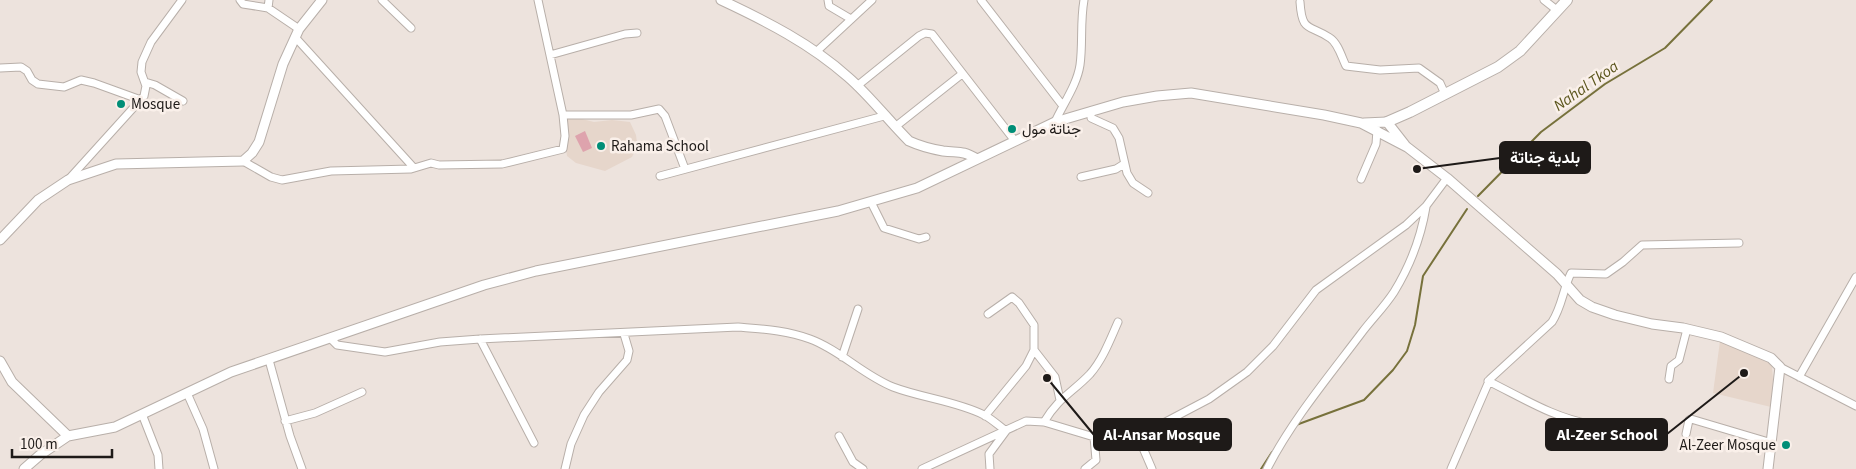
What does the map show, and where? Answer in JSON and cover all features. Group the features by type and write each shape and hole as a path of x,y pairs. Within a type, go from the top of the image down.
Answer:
{"main road":[{"path":"1387,122 1498,67 1520,50 1567,0"}],"street":[{"path":"240,0 243,4 268,4 297,33 414,168"},
{"path":"243,161 252,153 259,142 283,64 297,33 322,0"},
{"path":"382,0 411,28"},
{"path":"68,180 116,164 243,161 271,177 282,180 331,171 414,168 431,163 439,165 502,164 558,151 563,149 565,136 563,115 538,0"},
{"path":"721,0 759,18 816,52 849,78 908,141 920,146 944,151 960,151 977,159"},
{"path":"828,0 829,6 851,19"},
{"path":"816,52 872,0"},
{"path":"981,0 1064,102 1065,109 1068,112 1086,112"},
{"path":"1055,122 1080,66 1081,14 1084,0"},
{"path":"1544,0 1558,10"},
{"path":"1,236 38,200 68,180 141,100 146,86 141,72 142,62 151,42 179,1"},
{"path":"1300,2 1301,18 1307,27 1332,39 1346,66 1380,70 1419,68 1440,83 1446,94"},
{"path":"550,55 625,34 637,33"},
{"path":"857,86 925,33 932,34 1014,141"},
{"path":"0,68 21,67 38,84 64,87 81,80 141,100"},
{"path":"895,127 962,74"},
{"path":"145,82 155,84 182,101"},
{"path":"24,469 40,455 68,436 115,427 231,372 475,288 536,271 838,211 872,202 917,188 1055,122 1122,102 1191,93 1324,115 1361,123 1393,136 1447,178 1566,284 1580,300 1592,307 1634,320 1721,337 1772,358 1780,367 1856,406"},
{"path":"563,115 631,115 659,109 665,116 685,170"},
{"path":"1086,112 1091,118 1113,128 1119,138 1124,164 1133,183 1148,193"},
{"path":"1393,136 1400,121 1410,112"},
{"path":"660,176 884,116"},
{"path":"1387,122 1393,136"},
{"path":"1361,123 1387,122"},
{"path":"1378,130 1383,128 1387,122"},
{"path":"1361,179 1376,144 1378,130"},
{"path":"1081,177 1116,169 1124,164"},
{"path":"922,469 1026,421 1044,422 1106,439 1137,434 1152,429 1209,399 1247,372 1274,346 1316,290 1406,226 1426,206 1447,178"},
{"path":"872,202 884,228 919,239 926,237"},
{"path":"1267,469 1304,410 1394,293 1414,253 1422,229 1426,206"},
{"path":"1451,469 1488,381 1506,362 1552,322 1558,313 1566,284 1571,274 1606,274 1642,246 1739,243"},
{"path":"1800,377 1856,277"},
{"path":"985,416 1026,366 1034,350 1034,325 1019,303 1012,297 988,314"},
{"path":"842,357 858,309"},
{"path":"1044,422 1052,408 1090,374 1102,355 1118,322"},
{"path":"331,339 337,345 385,352 440,342 480,339 624,334 738,327 778,330 811,339 893,387 949,403 985,416 1006,431"},
{"path":"1669,379 1672,366 1679,360 1687,329"},
{"path":"565,469 571,444 584,415 599,392 627,360 629,350 624,334"},
{"path":"480,339 534,443"},
{"path":"1034,350 1055,376 1060,400"},
{"path":"269,360 302,469"},
{"path":"0,361 12,382 68,436"},
{"path":"1768,469 1780,367"},
{"path":"1488,381 1554,414 1574,422 1590,424"},
{"path":"286,421 315,413 362,392"},
{"path":"187,393 203,429 214,469"},
{"path":"142,414 158,455 159,469"},
{"path":"1686,434 1689,420 1691,419 1772,443"},
{"path":"990,469 989,454 1006,431"},
{"path":"1137,434 1152,469"},
{"path":"839,436 852,462 863,469"},
{"path":"1085,469 1096,460 1094,437"}],"shaded area":[{"name":"Rahama School","path":"570,116 594,122 612,120 630,122 636,135 637,143 632,157 605,171 576,163 567,156 563,127"},
{"path":"585,131 592,148 583,152 575,136"},
{"path":"1720,341 1768,359 1772,367 1773,379 1771,407 1713,393"}],"waterway":[{"name":"Nahal Tkoa","path":"1478,196 1541,132 1605,84 1665,48 1712,0"},
{"path":"1296,425 1364,400 1393,370 1407,351 1415,325 1423,276 1467,209"},
{"path":"1261,469 1272,452"}],"place":[{"name":"Mosque","path":"121,104"},
{"name":"جناتة مول","path":"1012,129"},
{"name":"Rahama School","path":"601,146"},
{"name":"بلدية جناتة","path":"1417,169"},
{"name":"Al-Zeer School","path":"1744,373"},
{"name":"Al-Ansar Mosque","path":"1047,378"},
{"name":"Al-Zeer Mosque","path":"1786,445"}]}
